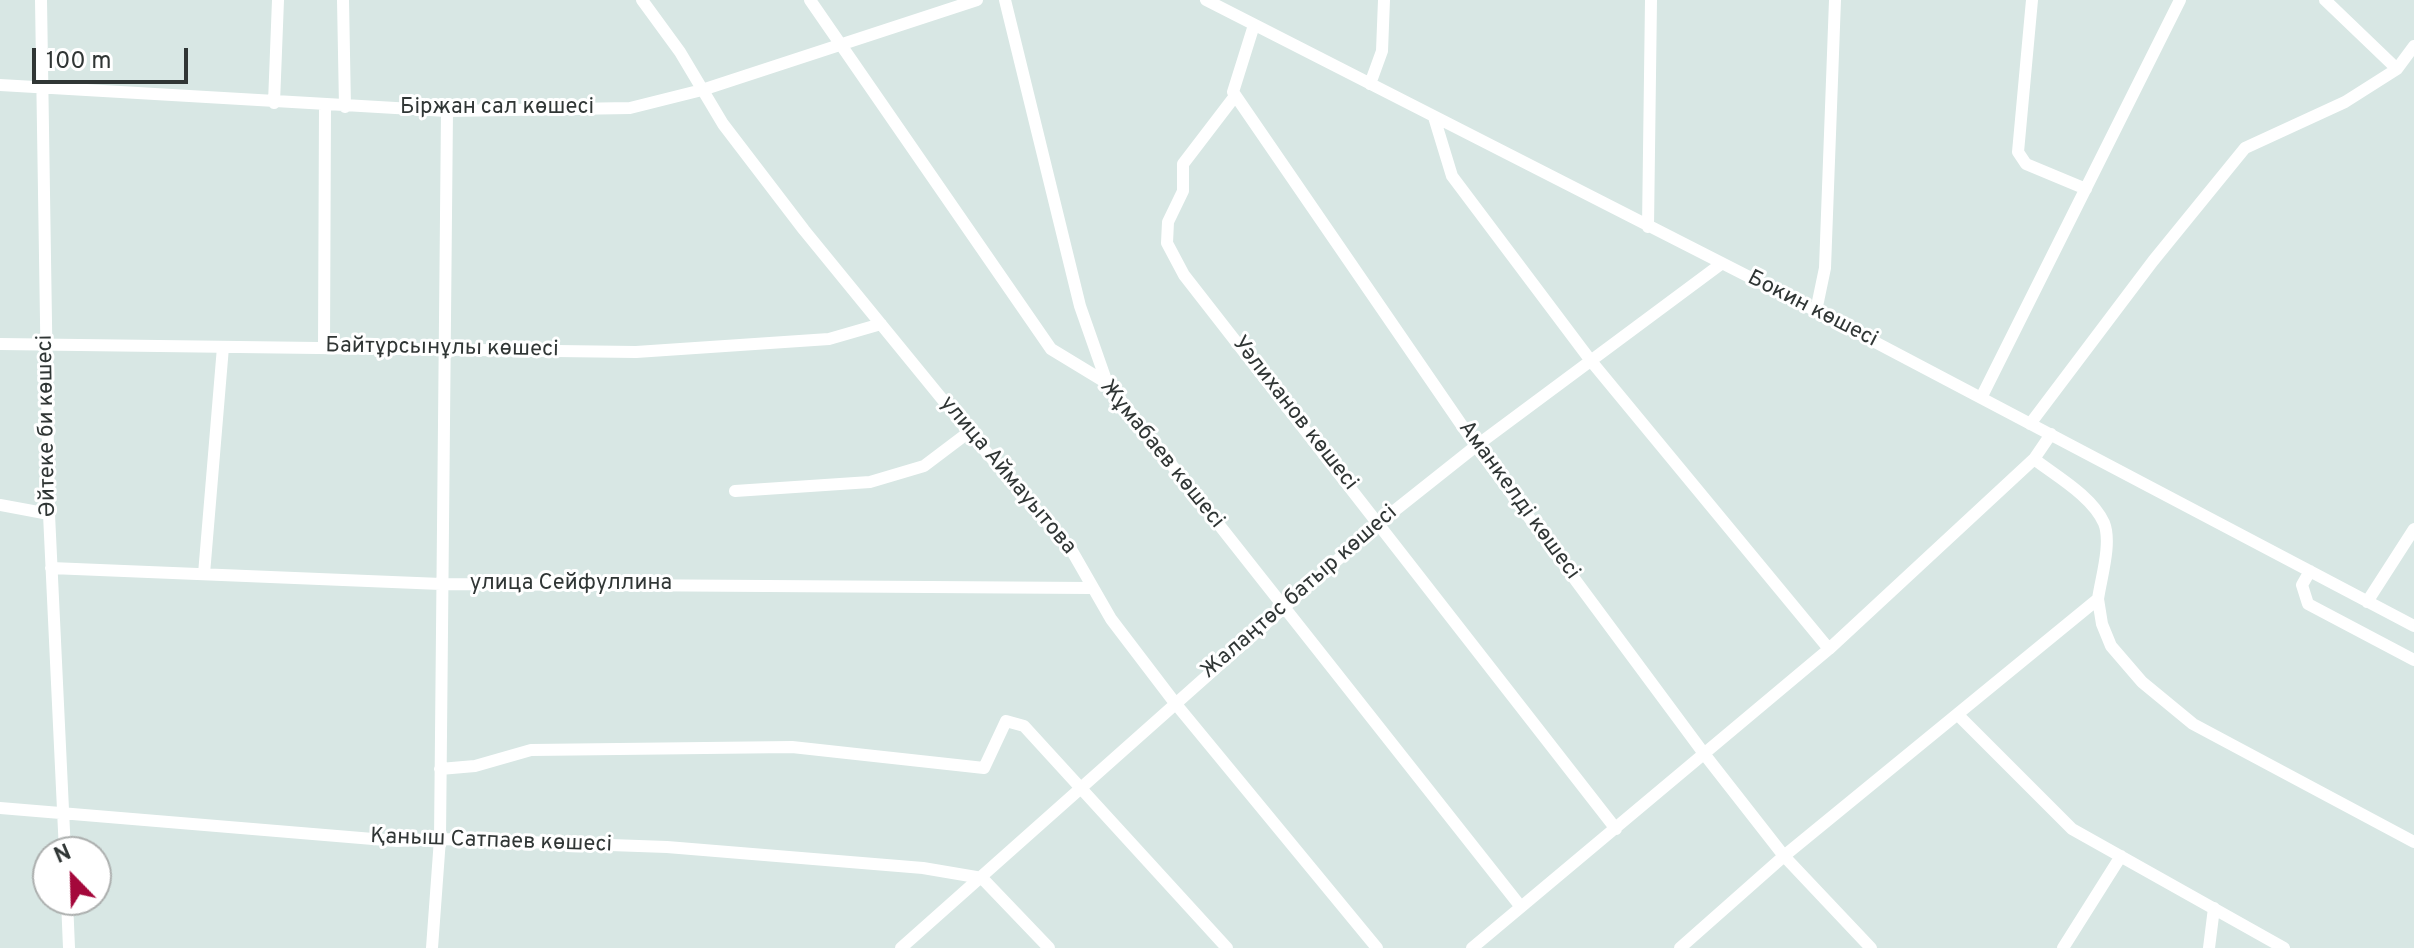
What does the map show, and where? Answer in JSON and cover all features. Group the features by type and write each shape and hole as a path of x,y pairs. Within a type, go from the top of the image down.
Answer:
{"street":[{"name":"Әйтеке би көшесі","path":"41,0 49,514 65,836"},
{"path":"274,103 278,0"},
{"path":"343,0 345,107"},
{"name":"улица Аймауытова","path":"642,0 680,52 723,124 786,206 969,432 1072,551 1091,588 1175,703 1377,948"},
{"name":"Жұмабаев көшесі","path":"810,0 838,45 1051,349 1107,383 1521,907"},
{"name":"Біржан сал көшесі","path":"0,85 447,111 630,108 702,90 961,2 977,0"},
{"path":"1005,0 1080,306 1107,383"},
{"name":"Бокин көшесі","path":"1206,0 1816,311 2414,626"},
{"path":"1370,84 1382,51 1384,0"},
{"path":"1648,227 1651,0"},
{"path":"1816,311 1825,268 1835,0"},
{"path":"2032,0 2028,70 2018,152 2026,164 2086,189"},
{"path":"1981,398 2180,0"},
{"path":"2325,0 2397,69"},
{"path":"1235,96 1233,92 1254,25"},
{"path":"2030,424 2153,261 2245,148 2345,102 2397,69 2414,46"},
{"name":"Аманкелді көшесі","path":"1235,96 1476,446 1705,755 1784,856 1871,948"},
{"name":"Уәлиханов көшесі","path":"1235,96 1183,164 1183,191 1168,222 1167,243 1184,275 1616,829"},
{"path":"324,347 325,106"},
{"path":"432,948 440,839 447,111"},
{"path":"1434,117 1452,176 1591,361 1829,649"},
{"name":"Жалаңтөс батыр көшесі","path":"901,948 982,878 1078,787 1379,523 1476,446 1721,264"},
{"name":"Байтұрсынұлы көшесі","path":"0,344 636,352 829,339 881,324"},
{"path":"204,574 223,347"},
{"path":"735,491 870,482 924,466 969,432"},
{"path":"1472,948 1829,649 2034,459 2051,434"},
{"path":"2034,459 2067,484 2104,524 2106,537 2098,599 2102,624 2111,646 2142,682 2193,724 2414,842"},
{"path":"0,505 49,514"},
{"path":"2367,602 2414,529"},
{"name":"улица Сейфуллина","path":"51,568 441,584 1091,588"},
{"path":"2310,571 2302,585 2308,604 2414,660"},
{"path":"1680,948 1784,856 2098,599"},
{"path":"1958,715 2072,829 2284,948"},
{"path":"440,769 475,766 531,750 792,747 984,768 1006,721 1024,726 1227,948"},
{"name":"Қаныш Сатпаев көшесі","path":"0,808 397,841 440,839 667,847 923,868 982,878"},
{"path":"2063,948 2121,856"},
{"path":"982,878 1049,948"},
{"path":"2209,948 2214,908"},
{"path":"68,916 69,948"}]}
